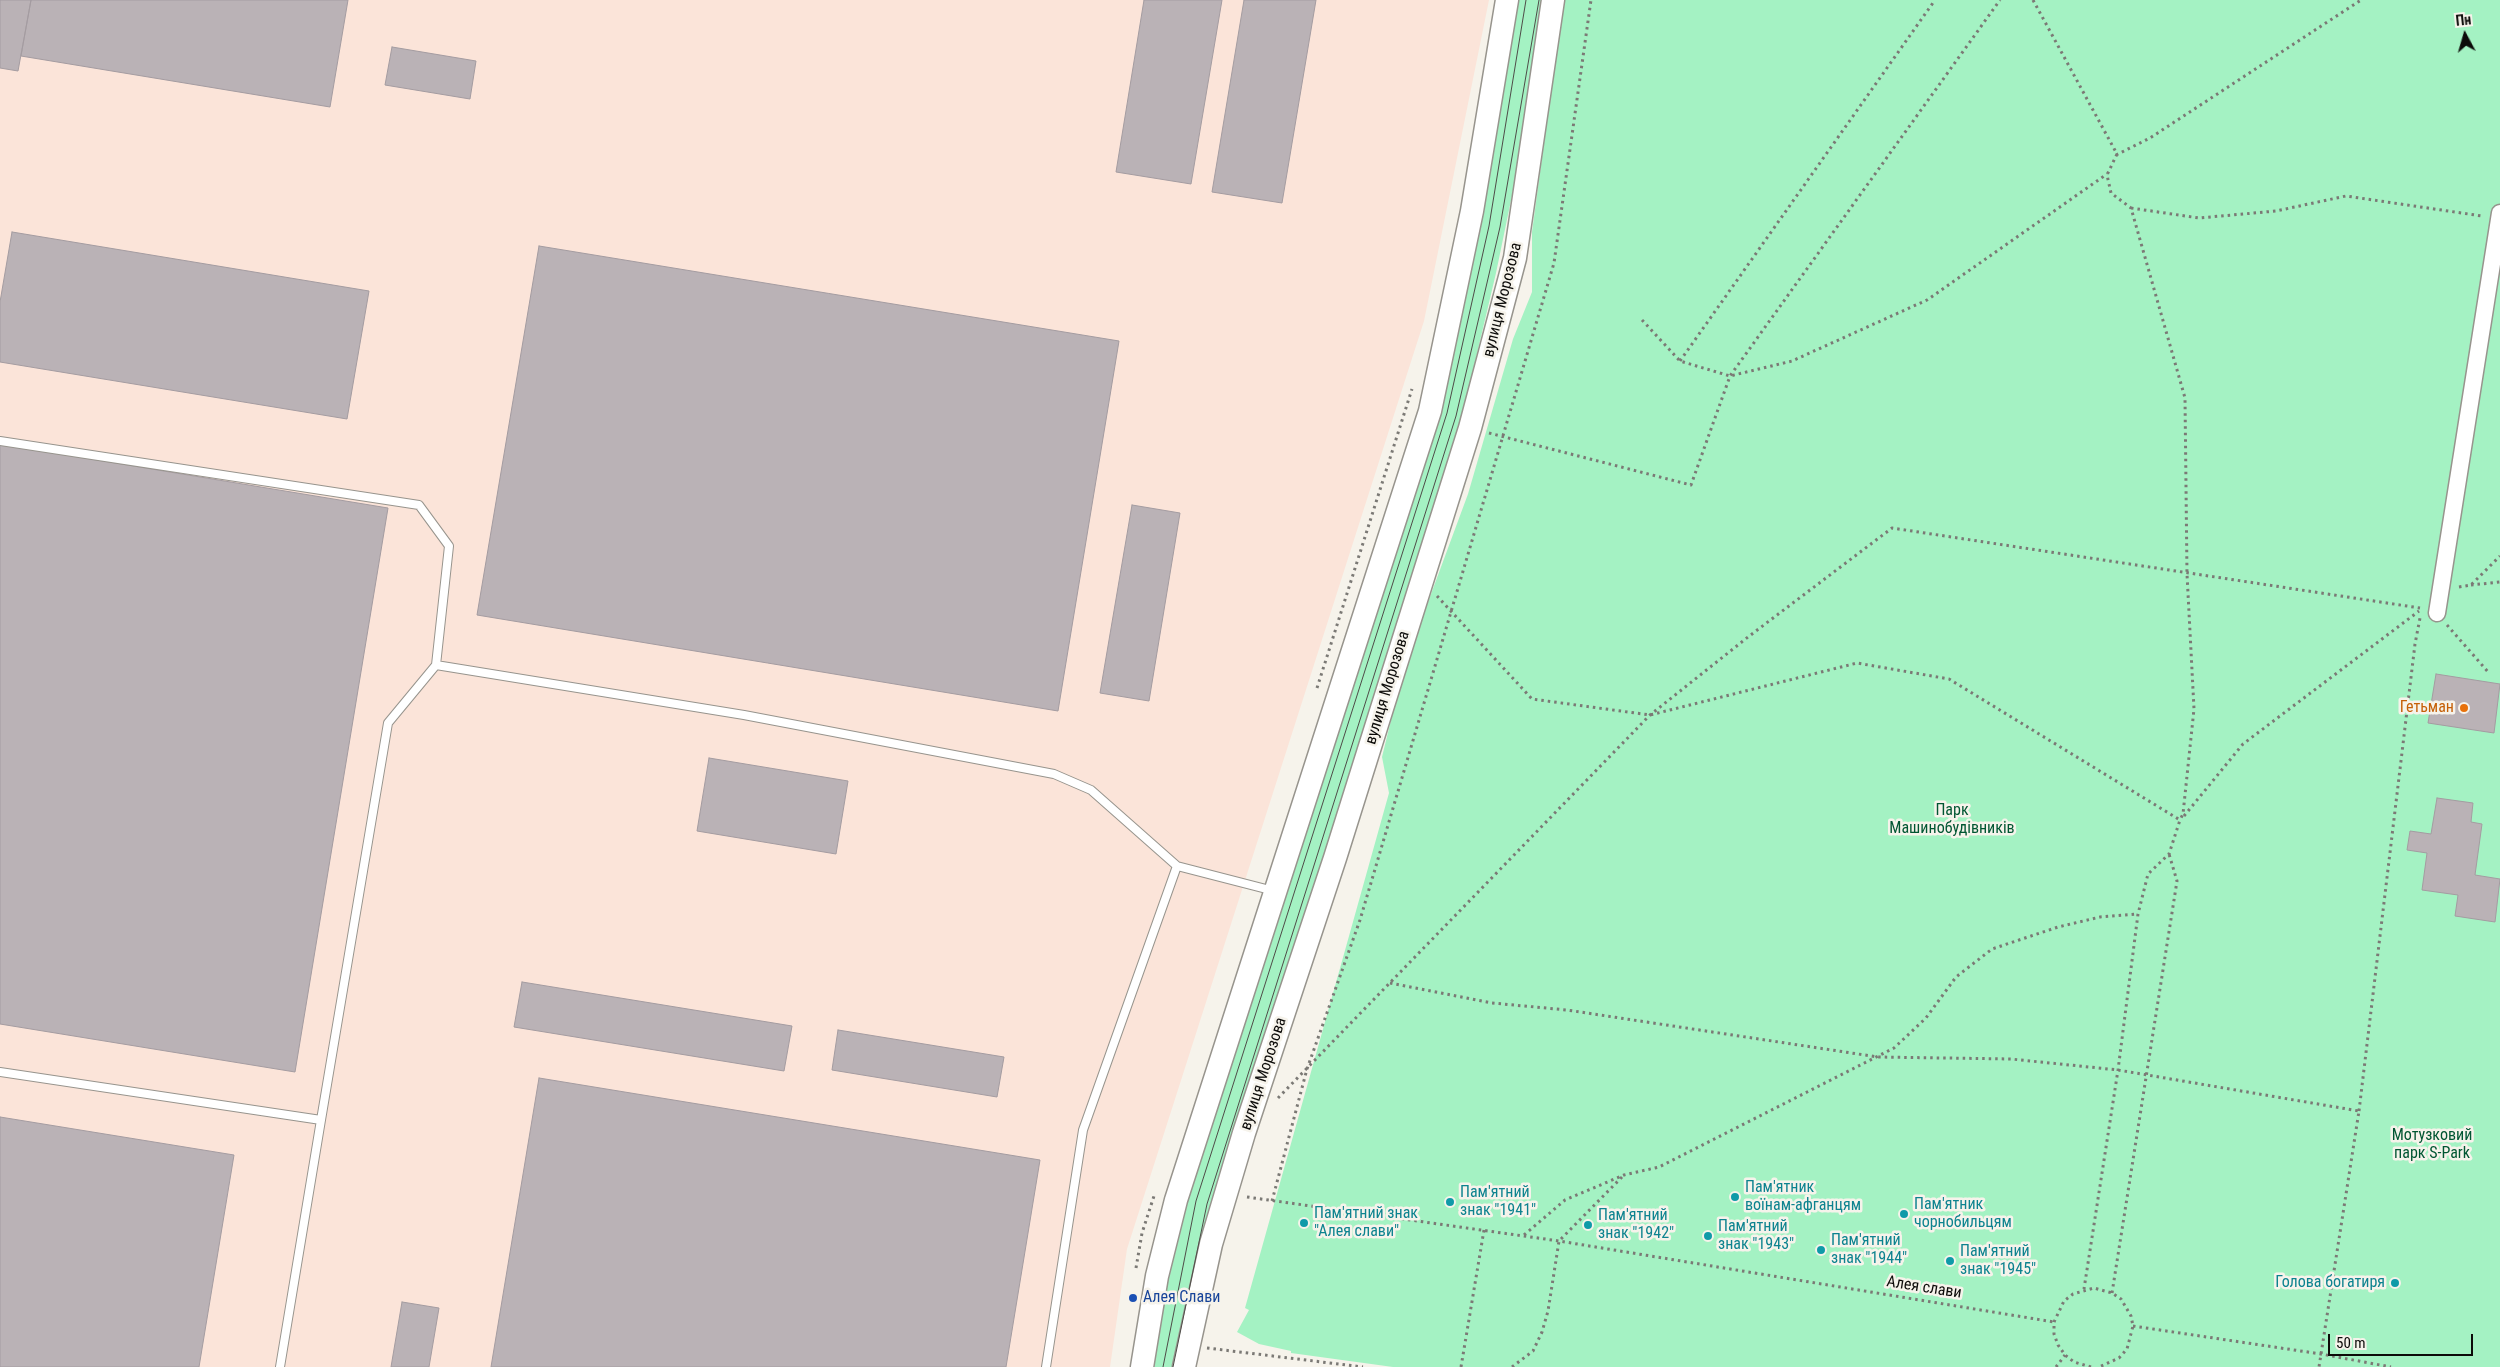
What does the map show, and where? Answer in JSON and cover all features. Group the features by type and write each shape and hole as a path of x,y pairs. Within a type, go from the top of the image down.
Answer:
{"main road":[{"path":"1142,1367 1157,1276 1176,1200 1430,411 1472,211 1507,0"},
{"name":"вулиця Морозова","path":"1186,1356 1212,1244 1226,1194 1470,428 1515,258 1552,0"}],"street":[{"path":"2430,611 2441,590 2500,216"}],"lane":[{"path":"0,441 419,505 449,546 436,665 388,723 280,1367"},
{"path":"436,665 744,715 1054,774 1091,790 1177,866 1276,892"},
{"path":"1046,1367 1083,1130 1177,866"},
{"path":"0,1072 321,1120"}],"path":[{"path":"1272,1200 1307,1069 1360,920 1554,263 1591,0"},
{"path":"1680,361 1935,0"},
{"path":"1470,428 1691,485 1730,376 2000,0"},
{"path":"2033,0 2117,154"},
{"path":"1642,320 1680,361 1730,376 1792,361 1927,300 2107,175 2117,154 2150,138 2361,0"},
{"path":"2107,175 2112,193 2132,208 2199,218 2276,211 2346,196 2500,216"},
{"path":"2084,1290 2118,1070 2138,914 2148,874 2169,854 2183,814 2194,709 2187,574 2185,398 2132,208"},
{"path":"1316,691 1414,380"},
{"path":"1272,1104 1650,715 1748,637 1892,528 2430,611 2489,673"},
{"path":"2471,585 2500,556"},
{"path":"1422,580 1532,699 1650,715 1857,663 1949,679 2180,820"},
{"path":"2441,590 2500,582"},
{"path":"2180,820 2243,744 2430,611"},
{"path":"2319,1367 2359,1111 2415,644 2430,611"},
{"path":"2112,1293 2177,881 2169,854"},
{"path":"1523,1236 1566,1200 1624,1175 1667,1163 1894,1048 1926,1018 1956,977 1992,949 2058,927 2100,917 2138,914"},
{"path":"1390,983 1492,1003 1567,1010 1878,1056 2011,1059 2118,1070 2359,1111"},
{"path":"1512,1367 1533,1351 1542,1332 1548,1311 1559,1241 1624,1175"},
{"name":"Алея слави","path":"1226,1194 1559,1241 2054,1322"},
{"path":"1135,1271 1142,1233 1154,1195"},
{"path":"1461,1367 1484,1230"},
{"path":"2091,1367 2085,1367 2064,1355 2054,1334 2054,1322 2064,1301 2084,1290 2094,1288 2112,1293 2127,1307 2133,1326 2127,1349 2119,1358 2099,1367"},
{"path":"2133,1326 2321,1354 2391,1367"},
{"path":"2056,1367 2064,1355"},
{"path":"1186,1356 1363,1367"}],"shaded area":[{"path":"0,0 1489,0 1424,321 1127,1249 1110,1367 0,1367"}],"green space":[{"path":"1516,0 1545,0 1516,176 1496,273 1459,430 1180,1367 1151,1367 1166,1275 1185,1202 1435,423"},
{"name":"Парк Машинобудівників","path":"1563,0 2500,0 2500,1367 1393,1367 1291,1353 1291,1351 1259,1344 1237,1332 1249,1310 1245,1308 1389,793 1382,757 1404,667 1468,494 1513,339 1532,292 1532,232"}],"building":[{"path":"0,0 31,0 18,71 0,68"},
{"path":"31,0 348,0 330,107 21,56"},
{"path":"1144,0 1222,0 1191,184 1116,172"},
{"path":"1244,0 1316,0 1282,203 1212,192"},
{"path":"392,47 476,61 470,99 385,85"},
{"path":"12,232 369,291 347,419 0,362 0,302"},
{"path":"539,246 1119,341 1058,711 477,615"},
{"path":"0,444 388,508 295,1072 0,1024"},
{"path":"1132,505 1180,513 1149,701 1100,693"},
{"name":"Гетьман","path":"2436,674 2500,684 2494,733 2428,723"},
{"path":"709,758 848,781 836,854 697,831"},
{"path":"2437,798 2473,803 2471,822 2482,824 2475,875 2500,879 2495,922 2455,916 2458,895 2422,890 2427,853 2407,850 2410,831 2431,834"},
{"path":"522,982 792,1026 784,1071 514,1027"},
{"path":"838,1030 1004,1057 997,1097 832,1070"},
{"path":"539,1078 1040,1160 1006,1367 491,1367"},
{"path":"0,1117 234,1155 199,1367 0,1367"},
{"path":"402,1302 439,1308 429,1367 391,1367"}],"tram line":[{"path":"1163,1367 1196,1201 1447,413 1489,226 1526,0"},
{"path":"1173,1367 1207,1204 1456,416 1500,227 1539,0"}],"place":[{"name":"Гетьман","path":"2464,708"},
{"name":"Пам'ятник воїнам-афганцям","path":"1735,1197"},
{"name":"Пам'ятний знак \"1941\"","path":"1450,1202"},
{"name":"Пам'ятник чорнобильцям","path":"1904,1214"},
{"name":"Пам'ятний знак \"Алея слави\"","path":"1304,1223"},
{"name":"Пам'ятний знак \"1942\"","path":"1588,1225"},
{"name":"Пам'ятний знак \"1943\"","path":"1708,1236"},
{"name":"Пам'ятний знак \"1944\"","path":"1821,1250"},
{"name":"Пам'ятний знак \"1945\"","path":"1950,1261"},
{"name":"Голова богатиря","path":"2395,1283"},
{"name":"Aлея Слави","path":"1133,1298"}],"park label":[{"name":"Мотузковий парк S-Park","path":"2432,1145"}]}
